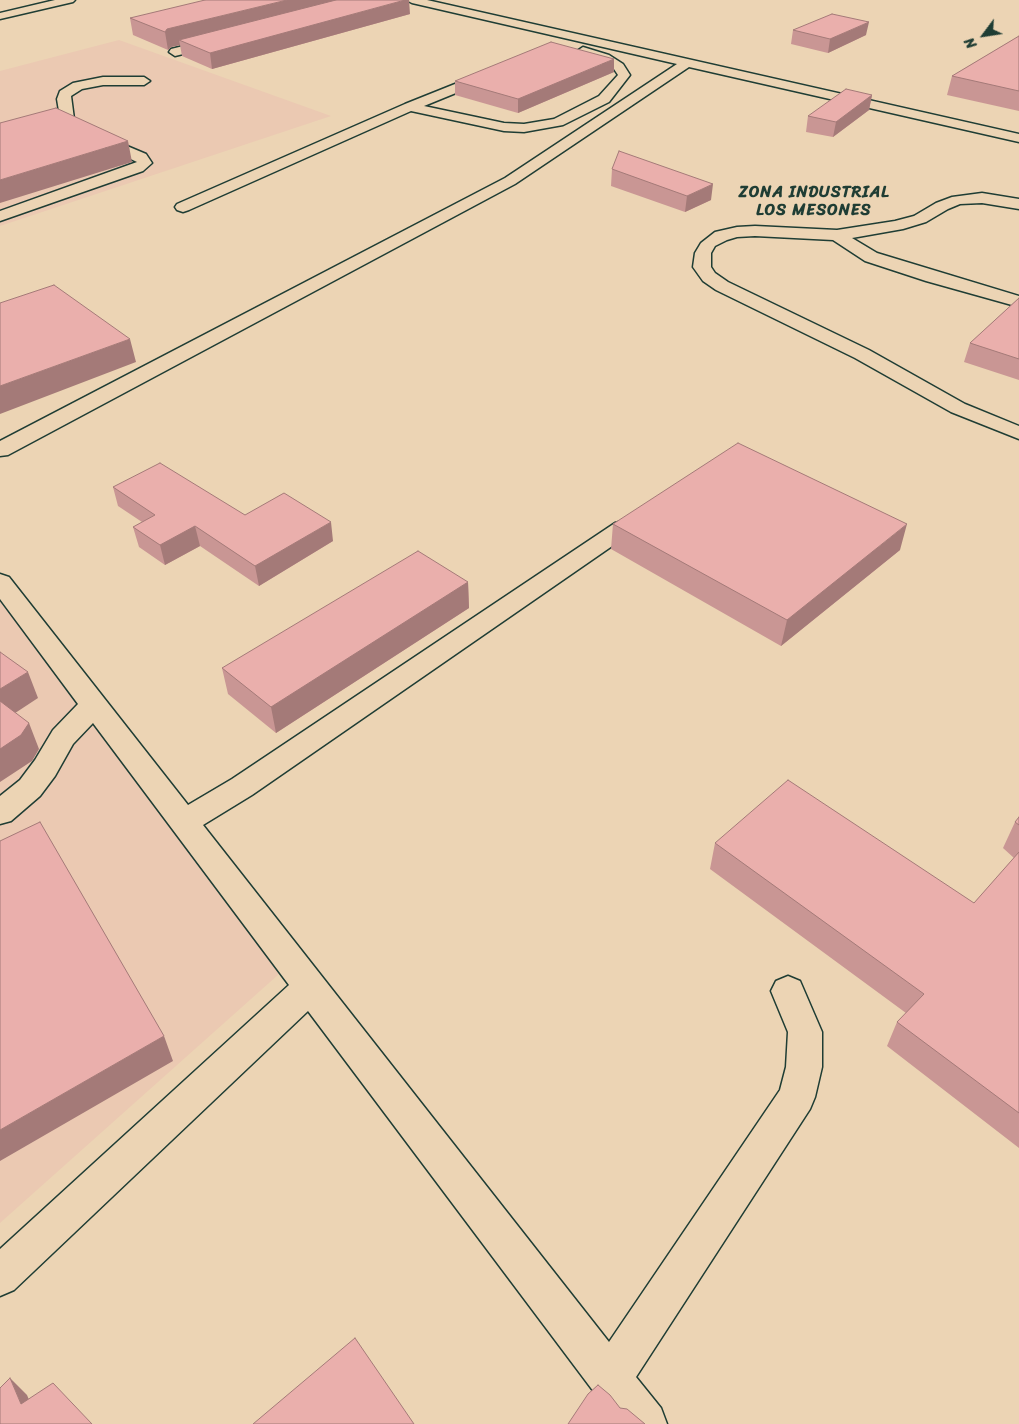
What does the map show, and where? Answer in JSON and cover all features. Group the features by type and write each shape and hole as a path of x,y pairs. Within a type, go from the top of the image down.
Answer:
{"street":[{"path":"0,16 69,0"},
{"path":"412,0 1019,138"},
{"path":"410,107 504,127 524,128 558,122 604,99 624,75 620,67 605,58 560,45 577,38"},
{"path":"176,52 224,40"},
{"path":"0,450 510,182 688,62"},
{"path":"183,208 410,107 507,67"},
{"path":"0,140 62,122 68,116 64,99 70,90 103,81 144,81"},
{"path":"0,216 138,168 145,163 141,157 62,122"},
{"path":"1019,204 982,198 958,200 942,206 920,219 897,226 837,235 755,231 738,232 721,236 709,242 703,253 702,267 709,277 722,286 862,354 958,408 1019,433"},
{"path":"837,235 871,257 1019,302"},
{"path":"184,822 242,787 623,528"},
{"path":"0,582 645,1424"},
{"path":"0,813 30,788 45,768 63,737 94,704"},
{"path":"0,1276 310,987"},
{"path":"610,1378 797,1097 804,1067 805,1032 788,991"}],"shaded area":[{"path":"119,40 331,116 0,226 0,71"},
{"path":"0,595 288,966 0,1223"}],"building":[{"path":"205,0 287,0 167,29 165,32 130,18"},
{"path":"336,0 405,0 210,53 179,40"},
{"path":"832,14 869,22 830,39 793,30"},
{"path":"1019,36 1019,91 952,76"},
{"path":"551,42 614,59 518,99 455,81"},
{"path":"846,89 872,95 836,122 808,116"},
{"path":"56,108 128,141 0,180 0,123"},
{"path":"619,151 713,184 687,196 612,169"},
{"path":"54,285 130,339 0,386 0,303"},
{"path":"1019,298 1019,359 970,343"},
{"path":"738,443 907,524 787,620 613,524"},
{"path":"160,463 245,515 284,493 331,522 255,566 195,526 160,545 133,527 155,515 113,487"},
{"path":"418,551 468,582 271,707 222,668"},
{"path":"0,652 28,672 0,689"},
{"path":"0,701 29,723 21,735 0,749"},
{"path":"788,780 974,903 1019,852 1019,1113 897,1022 924,994 715,843"},
{"path":"1019,817 1019,825 1015,822"},
{"path":"40,822 164,1036 0,1130 0,841"},
{"path":"355,1338 414,1424 253,1424"},
{"path":"10,1378 21,1404 53,1383 92,1424 0,1424 0,1388"},
{"path":"598,1385 610,1395 620,1408 627,1409 645,1424 568,1424 588,1394"}],"district":[{"name":"ZONA INDUSTRIAL LOS MESONES","path":"814,202"}]}
